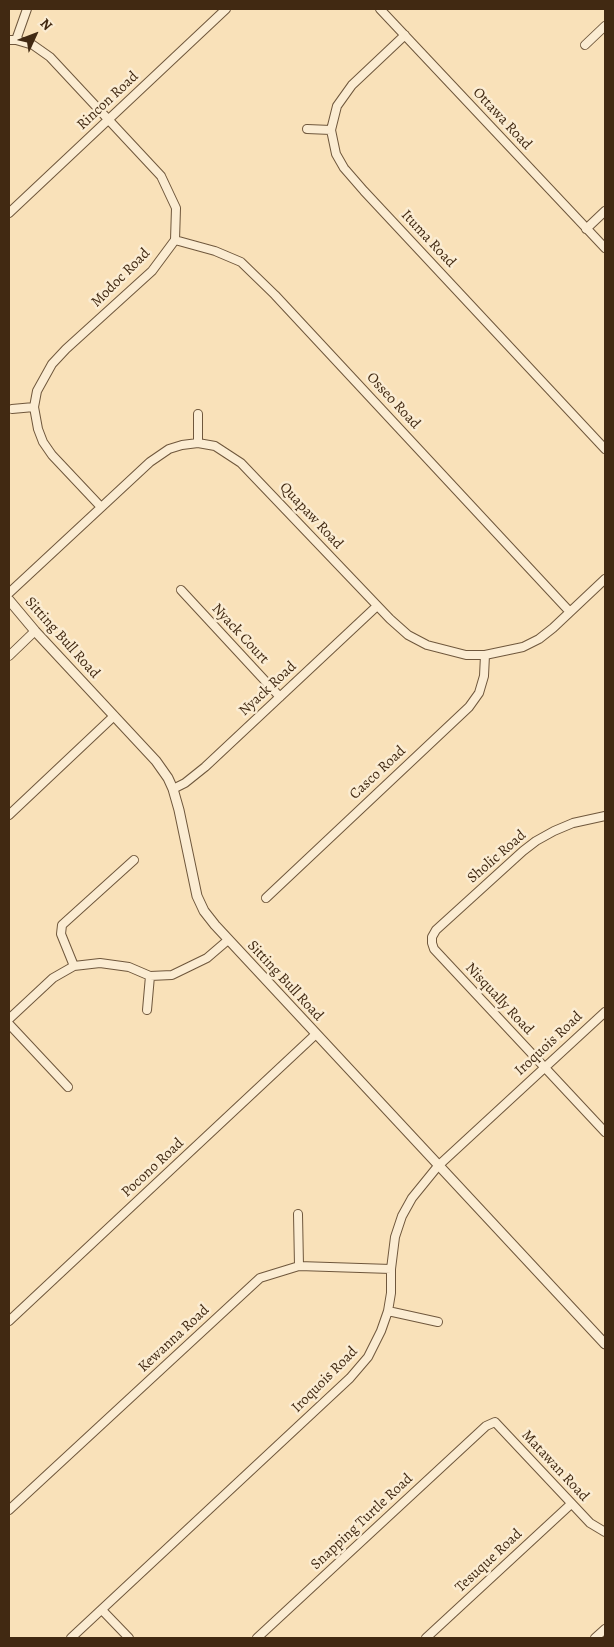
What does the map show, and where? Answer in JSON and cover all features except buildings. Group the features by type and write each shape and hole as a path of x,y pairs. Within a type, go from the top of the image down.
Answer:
{"street":[{"path":"27,9 12,40 33,45 50,57 160,176 176,208 175,240"},
{"name":"Rincon Road","path":"9,213 226,9"},
{"name":"Ottawa Road","path":"380,9 605,248"},
{"path":"585,45 605,26"},
{"name":"Ituma Road","path":"405,35 352,85 337,106 331,130 336,154 349,174 605,448"},
{"path":"307,129 331,130"},
{"path":"586,229 605,211"},
{"name":"Modoc Road","path":"101,507 52,455 43,442 38,429 34,407 37,390 52,364 152,270 175,240"},
{"name":"Osseo Road","path":"175,240 215,251 241,262 268,288 570,612"},
{"path":"12,409 34,407"},
{"path":"198,414 198,443"},
{"name":"Quapaw Road","path":"9,593 150,462 182,445 198,443 215,446 242,462 377,606 408,635 427,645 466,655 486,656 523,647 539,639 605,579"},
{"name":"Nyack Court","path":"181,590 280,697"},
{"name":"Sitting Bull Road","path":"9,600 35,632 158,763 168,778 174,789 180,810 197,896 207,915 228,940 605,1344"},
{"name":"Nyack Road","path":"174,789 205,767 377,606"},
{"path":"9,656 35,632"},
{"name":"Casco Road","path":"266,898 469,707 479,693 484,676 486,656"},
{"path":"9,815 114,716"},
{"name":"Sholic Road","path":"434,949 432,937 436,930 522,851 554,831 573,823 605,816"},
{"path":"74,966 61,934 62,925 134,860"},
{"path":"9,1019 54,978 74,966 100,963 129,968 150,976 172,975 207,958 228,940"},
{"name":"Nisqually Road","path":"434,949 605,1132"},
{"path":"147,1010 150,976"},
{"name":"Iroquois Road","path":"71,1638 350,1378 368,1357 381,1331 388,1311 395,1237 402,1216 425,1180 605,1012"},
{"path":"9,1024 68,1087"},
{"name":"Pocono Road","path":"9,1321 316,1034"},
{"path":"298,1214 299,1266"},
{"name":"Kewanna Road","path":"9,1510 260,1278 299,1266 391,1269"},
{"path":"388,1311 438,1322"},
{"name":"Matawan Road","path":"486,1426 495,1422 571,1504 590,1523 605,1532"},
{"name":"Snapping Turtle Road","path":"256,1638 486,1426"},
{"name":"Tesuque Road","path":"426,1638 571,1504"},
{"path":"102,1610 129,1638"},
{"path":"595,1638 605,1629"}]}
